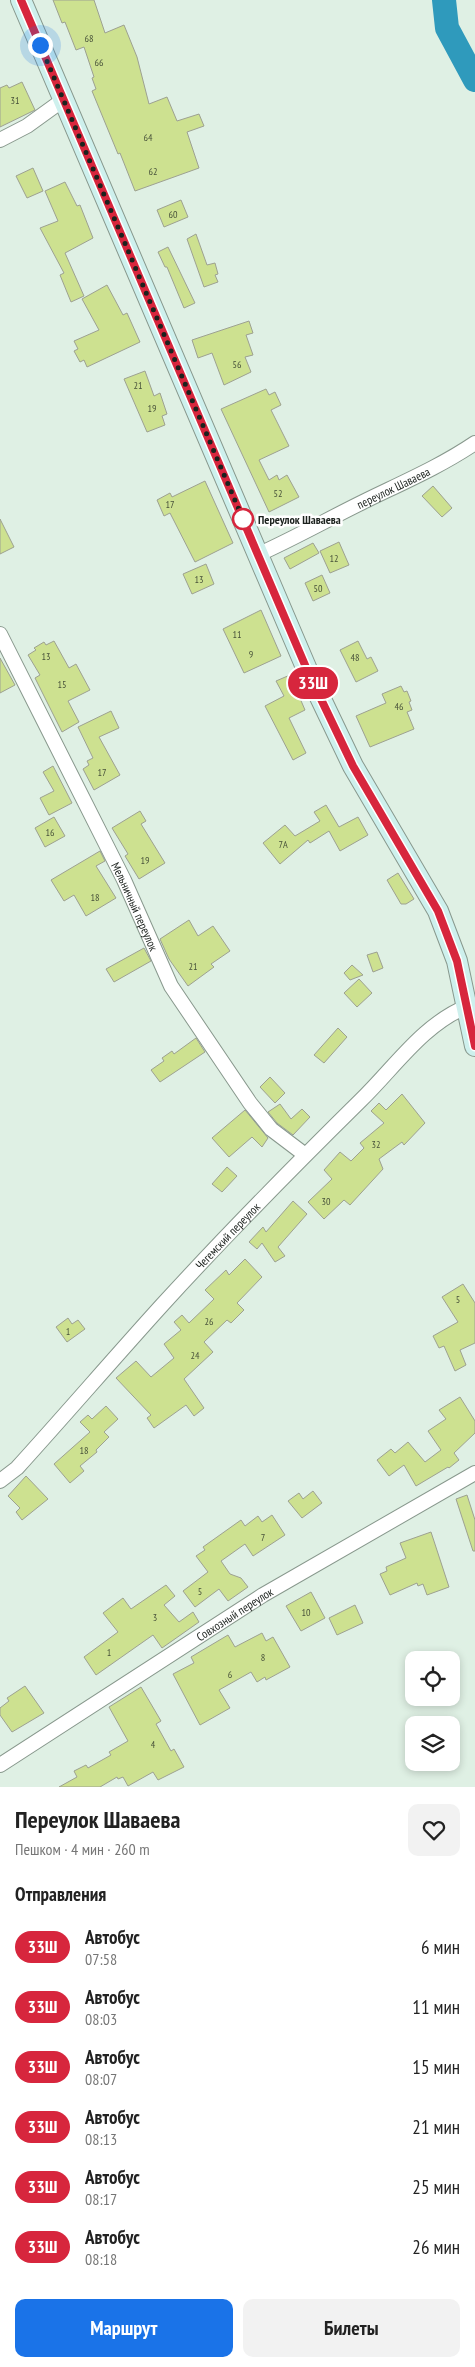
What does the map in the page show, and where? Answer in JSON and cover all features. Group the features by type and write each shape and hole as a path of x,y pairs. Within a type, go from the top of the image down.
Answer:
{"street":[{"path":"21,0 304,663 349,759 438,911 452,943 468,1006 475,1046"},
{"path":"0,140 27,126 63,100"},
{"name":"переулок Шаваева","path":"257,555 298,537 367,500 434,468 475,443"},
{"name":"Мельничный переулок","path":"0,634 118,866 171,986 250,1103 271,1129 304,1154"},
{"name":"Чегемский переулок","path":"0,1481 17,1468 162,1305 304,1154 375,1087 428,1030 444,1018 468,1006"},
{"name":"Совхозный переулок","path":"0,1765 263,1595 475,1473"}],"building":[{"path":"53,0 94,0 105,33 124,25 137,57 149,104 167,97 177,121 199,114 204,126 187,132 199,168 135,191 92,91 96,89 92,78 94,77 84,47 76,50 65,22 62,23"},
{"path":"22,82 35,110 0,127 0,88 7,85 9,88"},
{"path":"33,168 43,191 27,198 16,176"},
{"path":"65,182 77,206 80,205 93,238 65,253 84,296 71,302 60,275 64,273 40,228 58,221 45,191"},
{"path":"181,200 188,217 164,227 157,210"},
{"path":"196,234 207,265 215,263 218,274 215,275 218,282 204,287 187,239"},
{"path":"168,247 195,303 184,308 167,267 165,267 158,252"},
{"path":"107,285 123,315 127,313 140,342 87,367 84,360 80,362 74,351 78,349 74,341 99,330 82,299"},
{"path":"249,321 253,333 246,335 253,355 245,357 251,372 224,385 212,353 198,358 192,340"},
{"path":"145,371 154,396 160,393 167,414 162,416 165,425 147,432 124,379"},
{"path":"266,389 269,395 275,392 281,405 271,410 289,446 259,460 269,480 277,475 279,480 287,475 299,497 269,512 221,409"},
{"path":"205,481 233,543 195,562 170,513 164,516 157,500 170,493 172,497"},
{"path":"433,486 452,508 442,517 422,496"},
{"path":"0,519 14,547 0,554"},
{"path":"339,542 349,565 330,573 320,551"},
{"path":"313,543 319,553 290,569 284,558"},
{"path":"206,564 214,584 192,594 183,574"},
{"path":"322,575 330,593 313,601 305,583"},
{"path":"261,610 281,656 244,673 223,629"},
{"path":"54,641 69,668 76,664 90,690 68,701 79,722 62,732 35,678 40,675 28,655 36,650 34,648 44,642 46,645"},
{"path":"358,641 367,659 371,657 378,671 356,682 340,650"},
{"path":"0,658 15,685 0,693"},
{"path":"290,675 305,710 289,718 306,753 293,760 265,706 284,696 276,681"},
{"path":"401,686 404,692 407,691 411,701 409,702 412,710 407,712 414,729 370,747 356,716 386,703 382,694"},
{"path":"111,711 119,728 99,737 120,775 94,790 83,769 89,765 87,761 93,758 78,727"},
{"path":"53,766 72,803 49,815 40,798 54,791 43,772"},
{"path":"326,805 339,827 358,817 368,835 340,851 329,831 310,843 308,840 280,864 263,843 285,825 295,836 320,821 314,812"},
{"path":"140,811 146,821 141,824 165,863 139,879 125,856 128,854 112,828"},
{"path":"54,817 65,836 45,847 35,828"},
{"path":"100,851 105,861 96,866 116,898 86,916 74,895 64,901 51,880"},
{"path":"398,873 414,899 406,904 401,904 387,880"},
{"path":"189,920 198,936 213,926 230,951 211,964 214,967 188,986 169,959 160,939"},
{"path":"144,948 151,961 114,982 106,969"},
{"path":"377,952 383,968 373,972 367,955"},
{"path":"352,965 363,975 350,980 344,973"},
{"path":"359,979 372,993 357,1007 344,993"},
{"path":"338,1028 347,1037 324,1063 314,1055"},
{"path":"196,1038 205,1052 160,1082 151,1070 164,1061 162,1058 172,1051 174,1054"},
{"path":"270,1077 285,1093 275,1103 260,1087"},
{"path":"402,1094 425,1123 404,1145 402,1142 379,1159 383,1169 350,1205 344,1200 324,1219 308,1202 332,1179 324,1170 340,1152 351,1161 364,1148 360,1143 384,1123 371,1111 379,1103 386,1110"},
{"path":"280,1104 291,1119 302,1109 310,1117 293,1135 277,1123 268,1112"},
{"path":"245,1110 268,1138 262,1147 252,1137 229,1157 212,1138"},
{"path":"227,1167 237,1176 222,1192 212,1184"},
{"path":"293,1201 307,1214 278,1247 285,1256 275,1262 262,1243 257,1249 249,1242 263,1227 266,1232"},
{"path":"245,1259 262,1277 237,1303 244,1310 231,1323 227,1320 204,1342 213,1352 184,1379 204,1408 194,1416 186,1405 154,1428 147,1418 151,1415 116,1378 136,1361 151,1377 174,1358 164,1344 181,1330 174,1322 182,1315 189,1323 214,1299 205,1290 226,1270 229,1275"},
{"path":"463,1284 475,1303 475,1343 460,1350 466,1365 455,1371 444,1346 439,1348 433,1336 458,1322 442,1297"},
{"path":"68,1318 72,1324 78,1320 85,1329 67,1342 56,1327"},
{"path":"460,1397 475,1421 475,1433 454,1453 459,1460 449,1468 416,1486 404,1465 389,1476 377,1460 391,1449 395,1453 408,1442 425,1462 441,1450 428,1431 446,1419 439,1410"},
{"path":"106,1406 118,1419 104,1432 109,1437 96,1450 97,1452 80,1466 84,1471 70,1483 54,1464 90,1432 80,1422 88,1415 92,1419"},
{"path":"26,1476 48,1499 22,1520 16,1512 20,1508 8,1496"},
{"path":"313,1491 322,1503 302,1518 288,1501 299,1493 303,1499"},
{"path":"467,1495 475,1520 475,1551 473,1551 456,1499"},
{"path":"272,1515 285,1535 253,1556 245,1544 221,1561 230,1574 241,1578 248,1587 228,1601 219,1589 195,1607 183,1591 208,1572 196,1556 205,1550 203,1547 241,1520 245,1526 258,1516 262,1522"},
{"path":"431,1532 449,1587 427,1595 423,1584 418,1586 417,1583 390,1595 380,1574 387,1571 386,1567 406,1558 400,1543"},
{"path":"166,1585 175,1596 164,1605 179,1622 193,1612 199,1622 162,1648 153,1635 96,1675 84,1657 118,1632 103,1613 123,1598 131,1609"},
{"path":"311,1592 325,1618 301,1631 286,1606"},
{"path":"355,1605 363,1623 337,1635 329,1618"},
{"path":"262,1633 266,1641 273,1637 290,1667 266,1680 265,1677 257,1682 251,1672 219,1690 230,1708 200,1725 173,1674 194,1663 191,1657 228,1635 235,1647"},
{"path":"25,1686 44,1713 12,1732 0,1715 0,1708 9,1701 7,1698"},
{"path":"141,1687 161,1721 156,1724 171,1751 174,1749 184,1767 158,1780 153,1772 128,1786 123,1777 118,1779 117,1777 100,1787 59,1787 77,1777 74,1771 86,1765 88,1768 111,1755 109,1752 128,1741 109,1707"}],"waterway":[{"path":"444,0 447,28 475,80"}],"bus line":[{"name":"33Ш","path":"21,0 243,519 272,592 308,672 353,766 430,894 444,924 457,961 475,1046"}],"place":[{"name":"Переулок Шаваева","path":"243,519"}],"route":[{"path":"40,45 243,519"}]}
